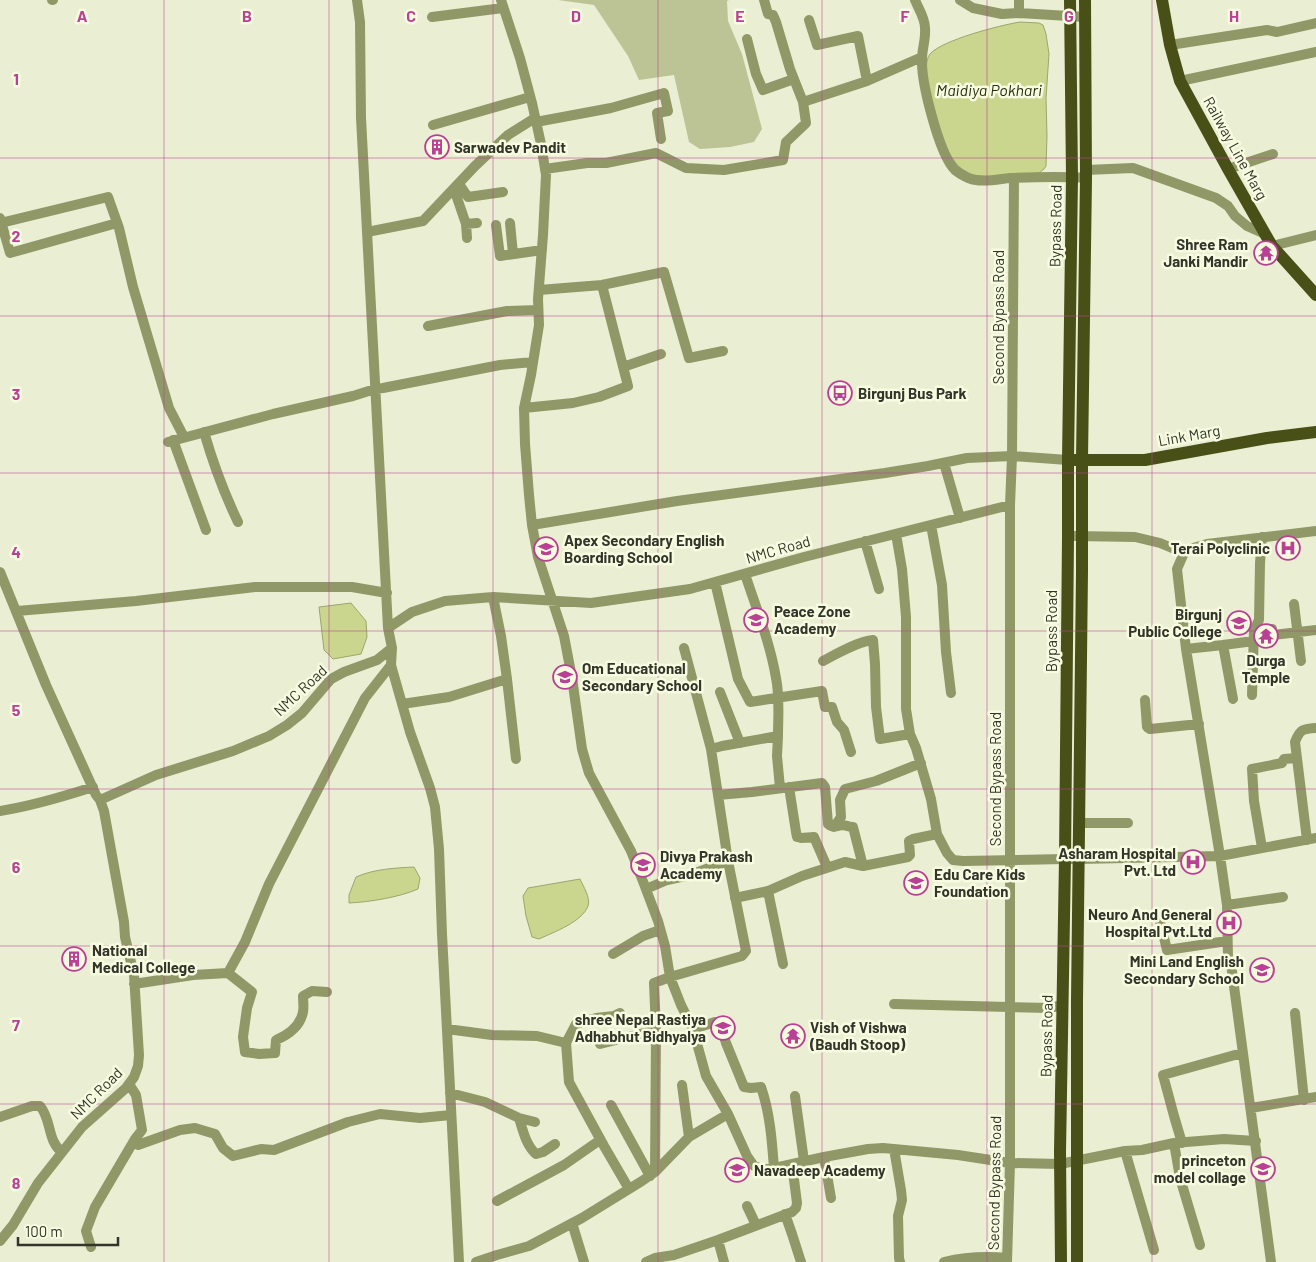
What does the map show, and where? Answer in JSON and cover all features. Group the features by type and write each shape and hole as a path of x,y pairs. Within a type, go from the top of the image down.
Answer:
{"main road":[{"name":"Bypass Road","path":"1061,1262 1060,1164 1072,177 1070,0"},
{"name":"Bypass Road","path":"1077,1262 1077,1001 1086,174 1085,0"},
{"name":"Railway Line Marg","path":"1162,0 1170,45 1180,81 1272,246 1316,295"},
{"name":"Link Marg","path":"1068,460 1145,460 1267,438 1316,432"}],"street":[{"path":"357,0 360,22 361,118 388,628 392,648 391,664 410,732 435,807 439,849 459,1262"},
{"path":"545,169 587,163 606,163 656,153 686,168 724,170 784,160 786,142 806,123 803,102 776,22 773,15 768,14 764,0"},
{"path":"915,0 922,13 926,28 922,69 928,95 941,146 956,171 975,180 1072,177 1133,168 1216,198 1228,206 1235,216 1247,226 1265,234"},
{"path":"960,0 973,8 1002,14 1019,13 1085,17"},
{"path":"984,0 988,11"},
{"path":"1019,0 1019,13"},
{"path":"432,17 502,4 520,58 536,120 546,175 538,310 539,325 524,408 532,525 538,556 564,636 582,749 589,773 631,851 646,889 665,946 670,977 693,1029 706,1076 728,1114 747,1156 754,1166 762,1169 774,1168 824,1157 883,1148 958,1155 1010,1163 1060,1164 1178,1143 1224,1139 1256,1141"},
{"path":"809,20 817,45 858,36 867,81"},
{"path":"1170,45 1267,30 1277,32 1316,23"},
{"path":"747,39 756,74 763,90 794,79"},
{"path":"1180,81 1316,52"},
{"path":"803,102 867,81 922,58"},
{"path":"367,232 423,221 475,166 508,135 536,120 611,108 664,93 668,111 657,113 660,138"},
{"path":"433,125 530,97"},
{"path":"1228,169 1274,154"},
{"name":"Second Bypass Road","path":"1007,1260 1010,1163 1010,505 1014,178"},
{"path":"456,186 468,197 502,192"},
{"path":"456,186 472,223 467,238"},
{"path":"117,224 10,253 1,220 108,197 117,224 133,287 169,408 184,437"},
{"path":"510,223 512,254"},
{"path":"496,225 500,256 542,250"},
{"path":"1272,246 1316,235"},
{"path":"539,290 602,285 664,272 688,358 723,351"},
{"path":"524,408 573,403 628,386 602,285"},
{"path":"428,326 507,311 538,310"},
{"path":"623,367 661,354"},
{"path":"206,530 170,441 273,414 353,396 376,388 500,365 533,362"},
{"path":"204,432 225,496 238,522"},
{"path":"532,525 677,501 808,484 967,458 1012,456 1068,460"},
{"path":"944,463 960,518"},
{"name":"NMC Road","path":"388,628 412,612 445,600 493,597 591,603 690,589 804,557 1010,505"},
{"path":"931,525 942,585 946,652 951,693"},
{"path":"1271,1262 1256,1141 1228,958 1227,905 1186,649 1177,569 1184,553 1207,544 1316,530"},
{"path":"896,534 902,569 906,617 906,709 910,734 931,798 937,834 952,860 1220,856 1312,839 1295,742 1298,733 1305,729 1316,728"},
{"path":"1068,537 1135,537 1160,543 1184,553"},
{"path":"1252,695 1254,630 1258,620 1262,537"},
{"path":"865,541 879,589"},
{"path":"0,572 46,685 100,800"},
{"path":"745,574 777,679 777,756 797,837 814,837 827,867"},
{"path":"715,582 738,679 750,702 822,691 825,707 832,706 837,722 844,730 851,752"},
{"path":"17,611 136,601 255,587 352,587 387,593"},
{"path":"493,597 501,636 516,759"},
{"path":"1294,604 1301,661"},
{"path":"1186,649 1254,641 1270,641 1273,635 1272,629 1254,630"},
{"path":"1273,635 1316,630"},
{"path":"823,661 857,645 873,640 876,708 880,739 910,734"},
{"path":"1223,645 1233,698"},
{"name":"NMC Road","path":"0,1241 13,1225 38,1183 62,1152 82,1127 129,1084 138,1066 134,975 125,937 104,811 100,800 156,775 233,751 269,736 288,725 302,713 331,680 344,672 377,660 392,648"},
{"path":"652,1174 656,1030 654,983 742,956 745,953 746,944 728,861 711,749 684,648"},
{"path":"228,974 245,942 269,884 365,698 391,664"},
{"path":"402,704 449,697 507,679"},
{"path":"720,692 740,742"},
{"path":"1145,700 1146,723 1150,729 1199,724"},
{"path":"711,749 778,736"},
{"path":"1262,848 1254,800 1252,769 1282,762 1284,759 1297,758"},
{"path":"834,827 841,817 840,800 845,789 876,780 921,763"},
{"path":"718,795 819,783 824,784 828,824 830,827 841,825 853,828 863,866"},
{"path":"0,811 38,804 93,786"},
{"path":"1079,823 1128,822"},
{"path":"735,898 768,891 827,867 845,862 863,866 908,857 910,855 910,841 937,834"},
{"path":"646,889 667,880 690,875 728,861"},
{"path":"768,891 783,964"},
{"path":"1227,905 1283,897"},
{"path":"1159,917 1167,950 1227,941"},
{"path":"613,954 643,936 660,930"},
{"path":"134,984 193,975 228,974 252,992 243,1036 245,1052 259,1054 275,1053 276,1040 289,1034 296,1026 303,1014 303,996 312,991 327,992"},
{"path":"894,1004 1049,1008 1063,1005"},
{"path":"620,1013 576,1024 566,1043 569,1082 628,1189"},
{"path":"1295,1013 1304,1100"},
{"path":"693,1029 715,1022 720,1024 744,1087 761,1087 769,1121 774,1168"},
{"path":"447,1029 492,1035 538,1036 566,1043"},
{"path":"600,1044 656,1030"},
{"path":"1200,1245 1180,1178 1174,1116 1163,1075 1242,1053"},
{"path":"91,1247 86,1231 95,1207 142,1130 136,1095 129,1084"},
{"path":"682,1086 689,1137"},
{"path":"450,1093 486,1102 519,1118 535,1122"},
{"path":"795,1096 804,1161"},
{"path":"1251,1108 1316,1098"},
{"path":"611,1105 652,1174"},
{"path":"0,1117 32,1106 40,1106 44,1110 51,1138 56,1148 62,1152"},
{"path":"135,1139 138,1145 180,1130 195,1128 215,1134 223,1148 233,1156 261,1149 274,1150 348,1122 380,1114 420,1118 451,1114"},
{"path":"476,1262 502,1258 582,1218 652,1174 689,1137 728,1114"},
{"path":"519,1118 525,1138 533,1152 536,1154 542,1152 555,1144"},
{"path":"497,1201 564,1165 600,1140"},
{"path":"894,1149 902,1200 898,1216 900,1262"},
{"path":"1125,1151 1154,1250"},
{"path":"824,1157 831,1198"},
{"path":"646,1262 655,1258 676,1258 792,1212 796,1208 797,1203 792,1164"},
{"path":"747,1206 756,1225"},
{"path":"784,1214 801,1262"},
{"path":"572,1223 584,1262"},
{"path":"718,1240 724,1262"},
{"path":"944,1262 957,1259 989,1257 1007,1260"}],"shaded area":[{"path":"558,0 729,0 727,1 728,21 742,54 762,129 754,142 730,147 700,149 689,142 674,75 639,80 628,56 594,5"}],"water":[{"name":"Maidiya Pokhari","path":"1020,22 1039,23 1043,25 1046,34 1049,54 1046,98 1046,166 1039,173 996,176 974,175 963,170 957,164 944,142 927,86 927,60 930,54 946,44 986,30"},
{"path":"351,603 366,621 367,637 361,654 333,659 324,650 319,607"},
{"path":"414,867 420,878 418,889 385,899 349,903 349,895 356,877 392,868"},
{"path":"580,879 589,903 585,912 574,922 560,930 539,939 532,937 523,896 528,888"}],"place":[{"name":"Sarwadev Pandit","path":"437,147"},
{"name":"Shree Ram Janki Mandir","path":"1266,253"},
{"name":"Birgunj Bus Park","path":"840,393"},
{"name":"Terai Polyclinic","path":"1288,548"},
{"name":"Apex Secondary English Boarding School","path":"546,549"},
{"name":"Peace Zone Academy","path":"756,620"},
{"name":"Birgunj Public College","path":"1239,623"},
{"name":"Durga Temple","path":"1266,636"},
{"name":"Om Educational Secondary School","path":"565,677"},
{"name":"Asharam Hospital Pvt. Ltd","path":"1193,862"},
{"name":"Divya Prakash Academy","path":"643,865"},
{"name":"Edu Care Kids Foundation","path":"916,883"},
{"name":"Neuro And General Hospital Pvt.Ltd","path":"1229,923"},
{"name":"National Medical College","path":"74,959"},
{"name":"Mini Land English Secondary School","path":"1262,970"},
{"name":"shree Nepal Rastiya Adhabhut Bidhyalya","path":"723,1028"},
{"name":"Vish of Vishwa (Baudh Stoop)","path":"793,1036"},
{"name":"princeton model collage","path":"1263,1169"},
{"name":"Navadeep Academy","path":"737,1170"}]}
